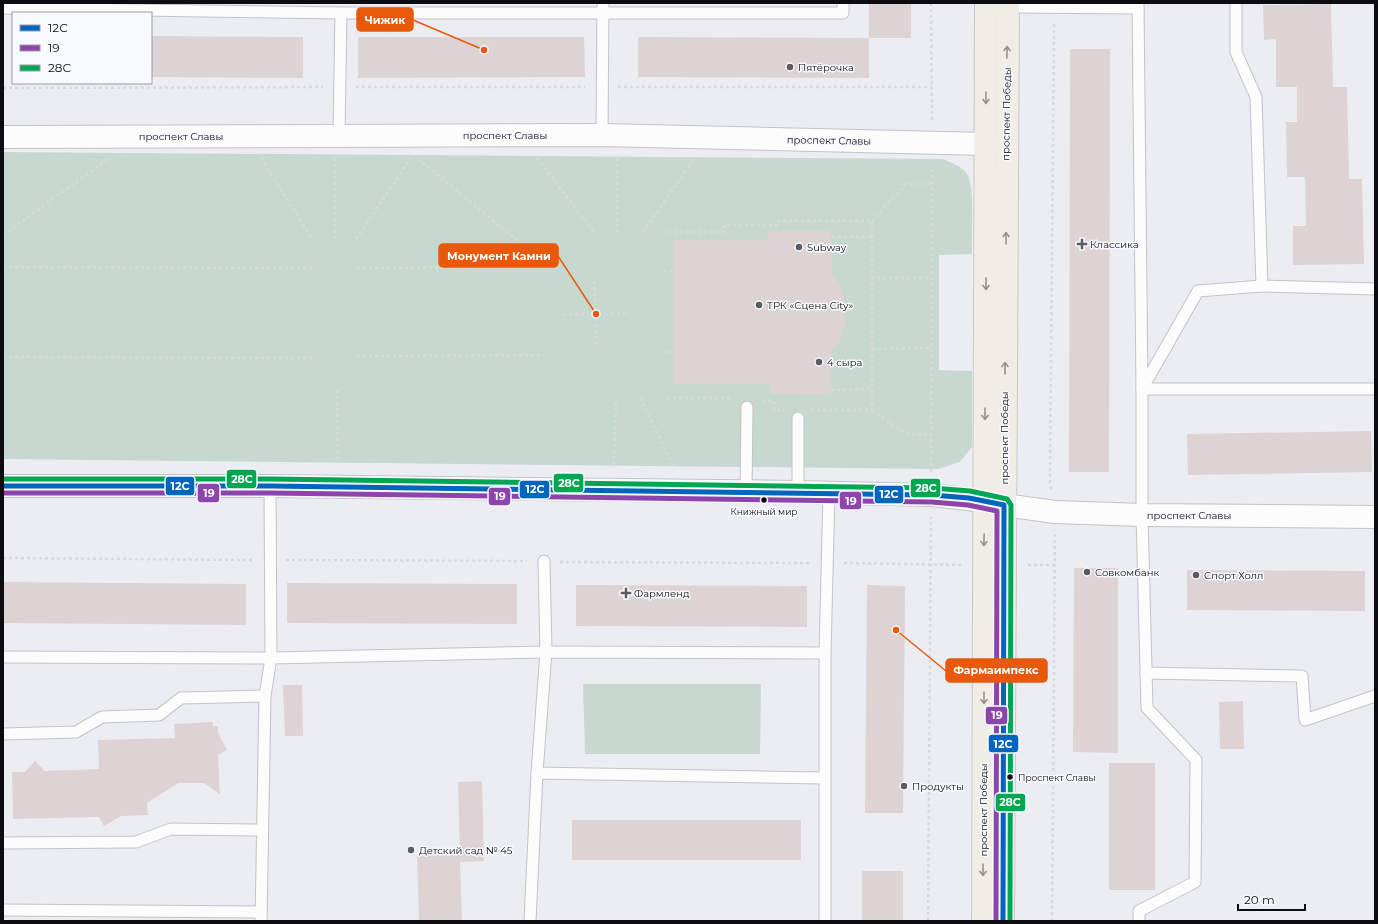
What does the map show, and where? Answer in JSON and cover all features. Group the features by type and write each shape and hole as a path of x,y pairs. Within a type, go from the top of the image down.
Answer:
{"main road":[{"name":"проспект Победы","path":"983,921 994,503 996,144 986,3"},
{"name":"проспект Победы","path":"996,144 1008,5"},
{"name":"проспект Победы","path":"994,503 1003,921"}],"street":[{"name":"проспект Славы","path":"3,137 337,145 602,135 996,144"},
{"name":"проспект Славы","path":"3,486 270,486 932,495 1055,512 1142,515 1375,517"}],"lane":[{"path":"3,8 341,13 603,8 843,13 843,3"},
{"path":"1236,3 1236,52 1256,98 1262,286"},
{"path":"1008,5 1054,8 1138,6 1142,515 1147,708 1196,760 1195,882 1139,911 1139,921"},
{"path":"602,135 603,8"},
{"path":"337,145 340,87 341,13"},
{"path":"1142,390 1198,291 1262,286 1375,289"},
{"path":"1142,390 1375,390"},
{"path":"746,492 747,407"},
{"path":"798,492 801,414"},
{"path":"3,910 261,916 265,696 271,658 270,486"},
{"path":"825,921 824,778 828,493"},
{"path":"530,921 537,773 546,652 544,561"},
{"path":"3,657 271,658 546,652 825,652"},
{"path":"1146,673 1302,676 1305,720 1375,696"},
{"path":"3,734 76,732 102,717 159,715 181,698 265,696"},
{"path":"537,773 824,778"},
{"path":"3,843 136,842 171,829 262,830"}],"path":[{"path":"928,921 930,565 932,495 931,3"},
{"path":"1052,921 1056,565 1055,512 1050,481 1054,8"},
{"path":"3,88 932,86"},
{"path":"335,239 337,145"},
{"path":"258,154 312,239"},
{"path":"356,239 413,155 550,267"},
{"path":"535,156 596,235"},
{"path":"617,157 617,236"},
{"path":"643,232 695,157"},
{"path":"3,235 111,158"},
{"path":"872,410 872,221 906,184 932,184"},
{"path":"668,232 724,232 724,224 778,225 778,221 872,221"},
{"path":"832,237 872,237"},
{"path":"3,267 312,268"},
{"path":"357,268 540,268"},
{"path":"662,271 673,271"},
{"path":"872,278 931,278"},
{"path":"594,281 595,303"},
{"path":"605,314 630,313"},
{"path":"563,315 585,314"},
{"path":"595,324 596,347"},
{"path":"872,349 931,348"},
{"path":"662,352 673,352"},
{"path":"357,356 540,355"},
{"path":"3,357 312,358"},
{"path":"831,390 872,389"},
{"path":"337,390 338,462"},
{"path":"614,465 616,397"},
{"path":"640,398 673,466"},
{"path":"667,398 738,398"},
{"path":"762,398 762,402 774,402 774,410 789,410"},
{"path":"801,414 872,410 906,434 931,434"},
{"path":"3,558 966,565"},
{"path":"1028,565 1056,565"}],"green space":[{"path":"3,152 943,159 964,170 968,176 972,203 972,254 939,255 939,370 972,371 972,447 960,462 938,469 3,459"},
{"path":"583,684 761,684 760,754 585,754"}],"building":[{"path":"869,3 911,3 911,38 869,38"},
{"path":"1331,4 1333,87 1347,87 1349,179 1362,179 1364,264 1293,265 1293,226 1306,226 1305,177 1287,177 1286,122 1297,122 1297,87 1276,87 1276,39 1264,40 1263,5"},
{"path":"152,36 303,37 303,78 152,77"},
{"path":"358,37 584,37 585,77 358,78"},
{"path":"638,37 869,38 869,78 638,77"},
{"path":"1070,49 1110,49 1109,472 1069,472"},
{"name":"ТРК «Сцена City»","path":"768,231 831,231 832,273 839,283 844,296 845,326 839,342 831,352 831,395 770,394 770,384 673,384 673,240 768,240"},
{"path":"1371,431 1372,472 1188,475 1187,434"},
{"path":"1074,568 1118,568 1118,753 1073,752"},
{"path":"1187,570 1365,571 1365,611 1187,610"},
{"path":"3,582 246,584 246,625 3,623"},
{"path":"287,583 517,584 517,624 287,623"},
{"path":"576,585 807,586 807,627 576,626"},
{"path":"867,585 905,586 903,813 865,813"},
{"path":"283,685 302,685 303,736 285,736"},
{"path":"1243,701 1244,749 1220,749 1219,702"},
{"path":"213,722 213,726 218,726 218,733 227,750 218,755 220,794 204,783 178,783 147,803 148,815 121,816 104,826 99,817 13,819 12,772 25,772 35,761 45,771 99,769 98,740 175,738 174,724"},
{"path":"1109,763 1155,763 1155,890 1109,890"},
{"path":"482,781 484,861 460,862 462,921 419,921 417,854 460,853 458,782"},
{"path":"572,820 801,820 801,860 572,860"},
{"path":"862,871 903,871 903,921 862,921"}],"transit line":[{"name":"28С","path":"3,479 270,479 932,488 970,491 1007,499 1011,505 1010,921"},
{"name":"12С","path":"3,486 270,486 932,495 969,498 1004,505 1003,921"},
{"name":"19","path":"3,493 270,493 932,502 968,505 997,511 996,921"}],"place":[{"name":"Чижик","path":"484,50"},
{"name":"Пятёрочка","path":"790,67"},
{"name":"Классика","path":"1082,244"},
{"name":"Subway","path":"799,247"},
{"name":"ТРК «Сцена City»","path":"759,305"},
{"name":"Монумент Камни","path":"596,314"},
{"name":"4 сыра","path":"819,362"},
{"name":"Книжный мир","path":"764,500"},
{"name":"Совкомбанк","path":"1087,572"},
{"name":"Спорт Холл","path":"1196,575"},
{"name":"Фармленд","path":"626,593"},
{"name":"Фармаимпекс","path":"896,630"},
{"name":"Проспект Славы","path":"1010,777"},
{"name":"Продукты","path":"904,786"},
{"name":"Детский сад № 45","path":"411,850"}]}
